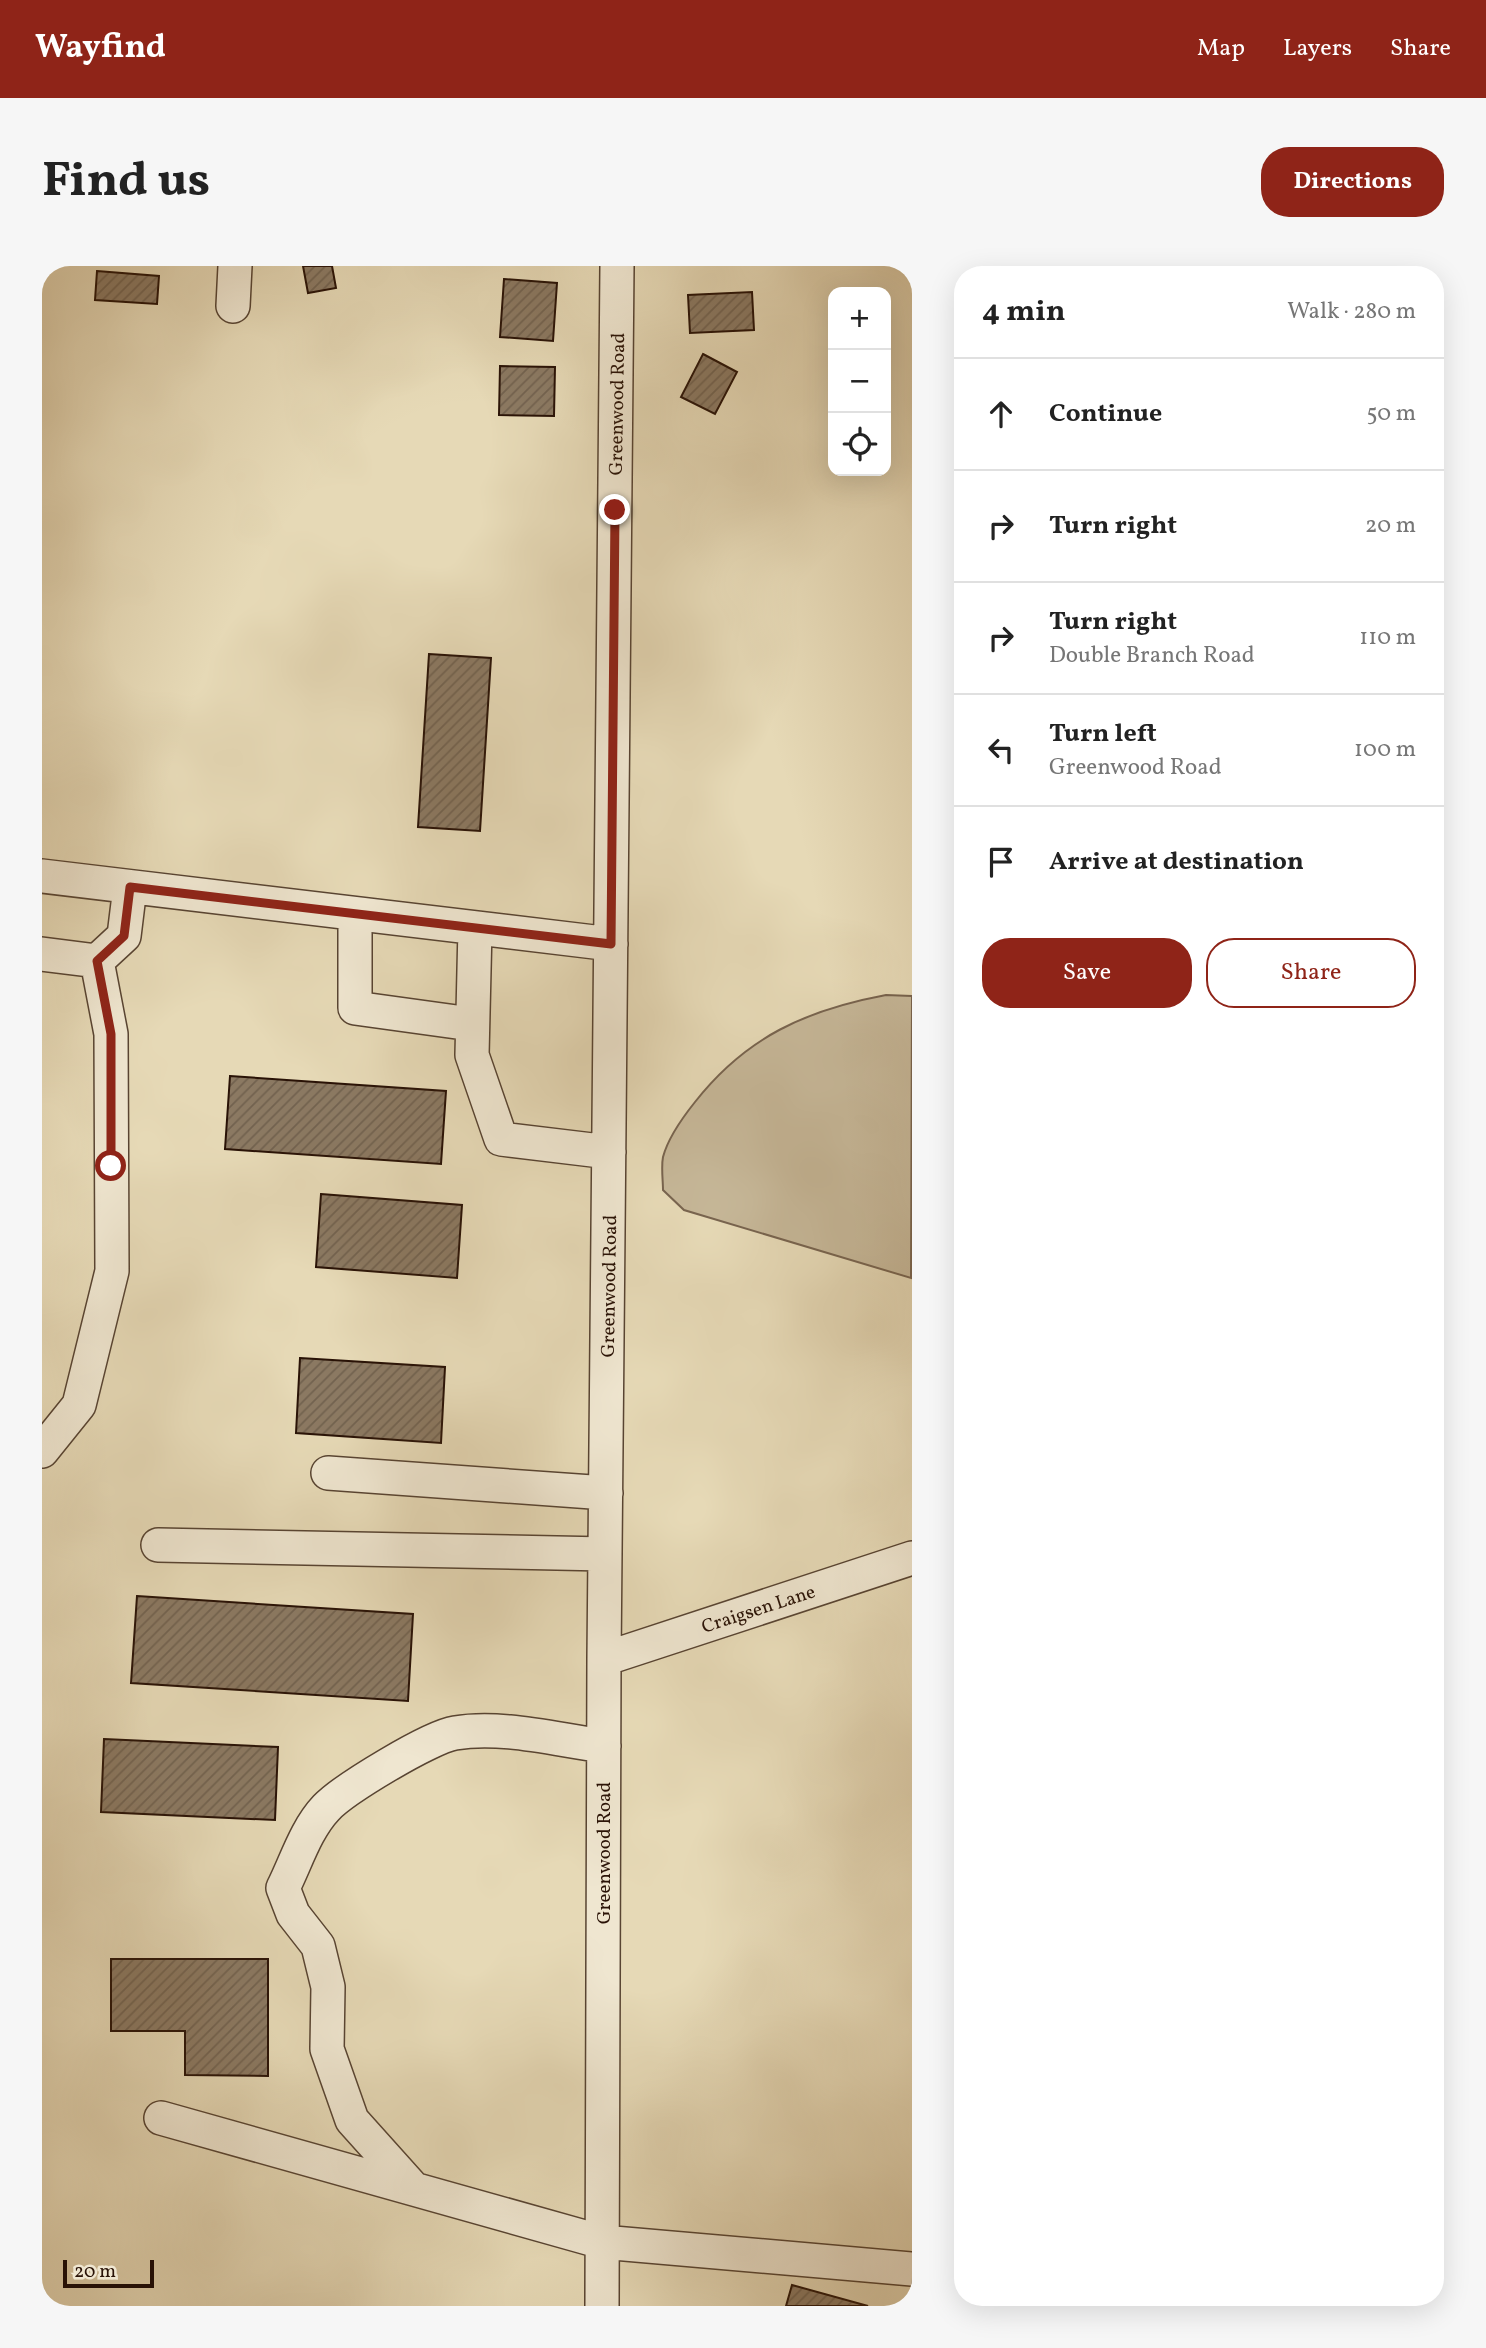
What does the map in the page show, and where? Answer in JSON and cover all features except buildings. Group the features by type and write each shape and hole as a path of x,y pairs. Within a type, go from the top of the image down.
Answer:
{"street":[{"path":"233,306 235,266"},
{"name":"Greenwood Road","path":"602,2306 604,1659 617,266"},
{"path":"42,876 611,944"},
{"path":"97,961 124,936 130,887"},
{"path":"355,914 355,1008 471,1024"},
{"path":"475,928 472,1055 501,1139 609,1152"},
{"path":"42,954 97,961"},
{"path":"42,1451 79,1405 111,1271 111,1034 97,961"},
{"path":"328,1473 606,1493"},
{"path":"158,1545 605,1554"},
{"name":"Craigsen Lane","path":"604,1659 912,1558"},
{"path":"413,2188 352,2120 327,2049 328,1987 318,1946 293,1914 284,1888 309,1834 327,1808 421,1744 454,1733 495,1732 604,1746"},
{"path":"161,2118 602,2242 912,2269"}],"shaded area":[{"path":"886,995 912,996 911,1278 684,1210 663,1190 663,1157 672,1135 695,1102 735,1060 780,1030 804,1018"}],"route":[{"path":"111,1166 111,1034 97,961 124,936 130,887 611,944 615,510"}]}
